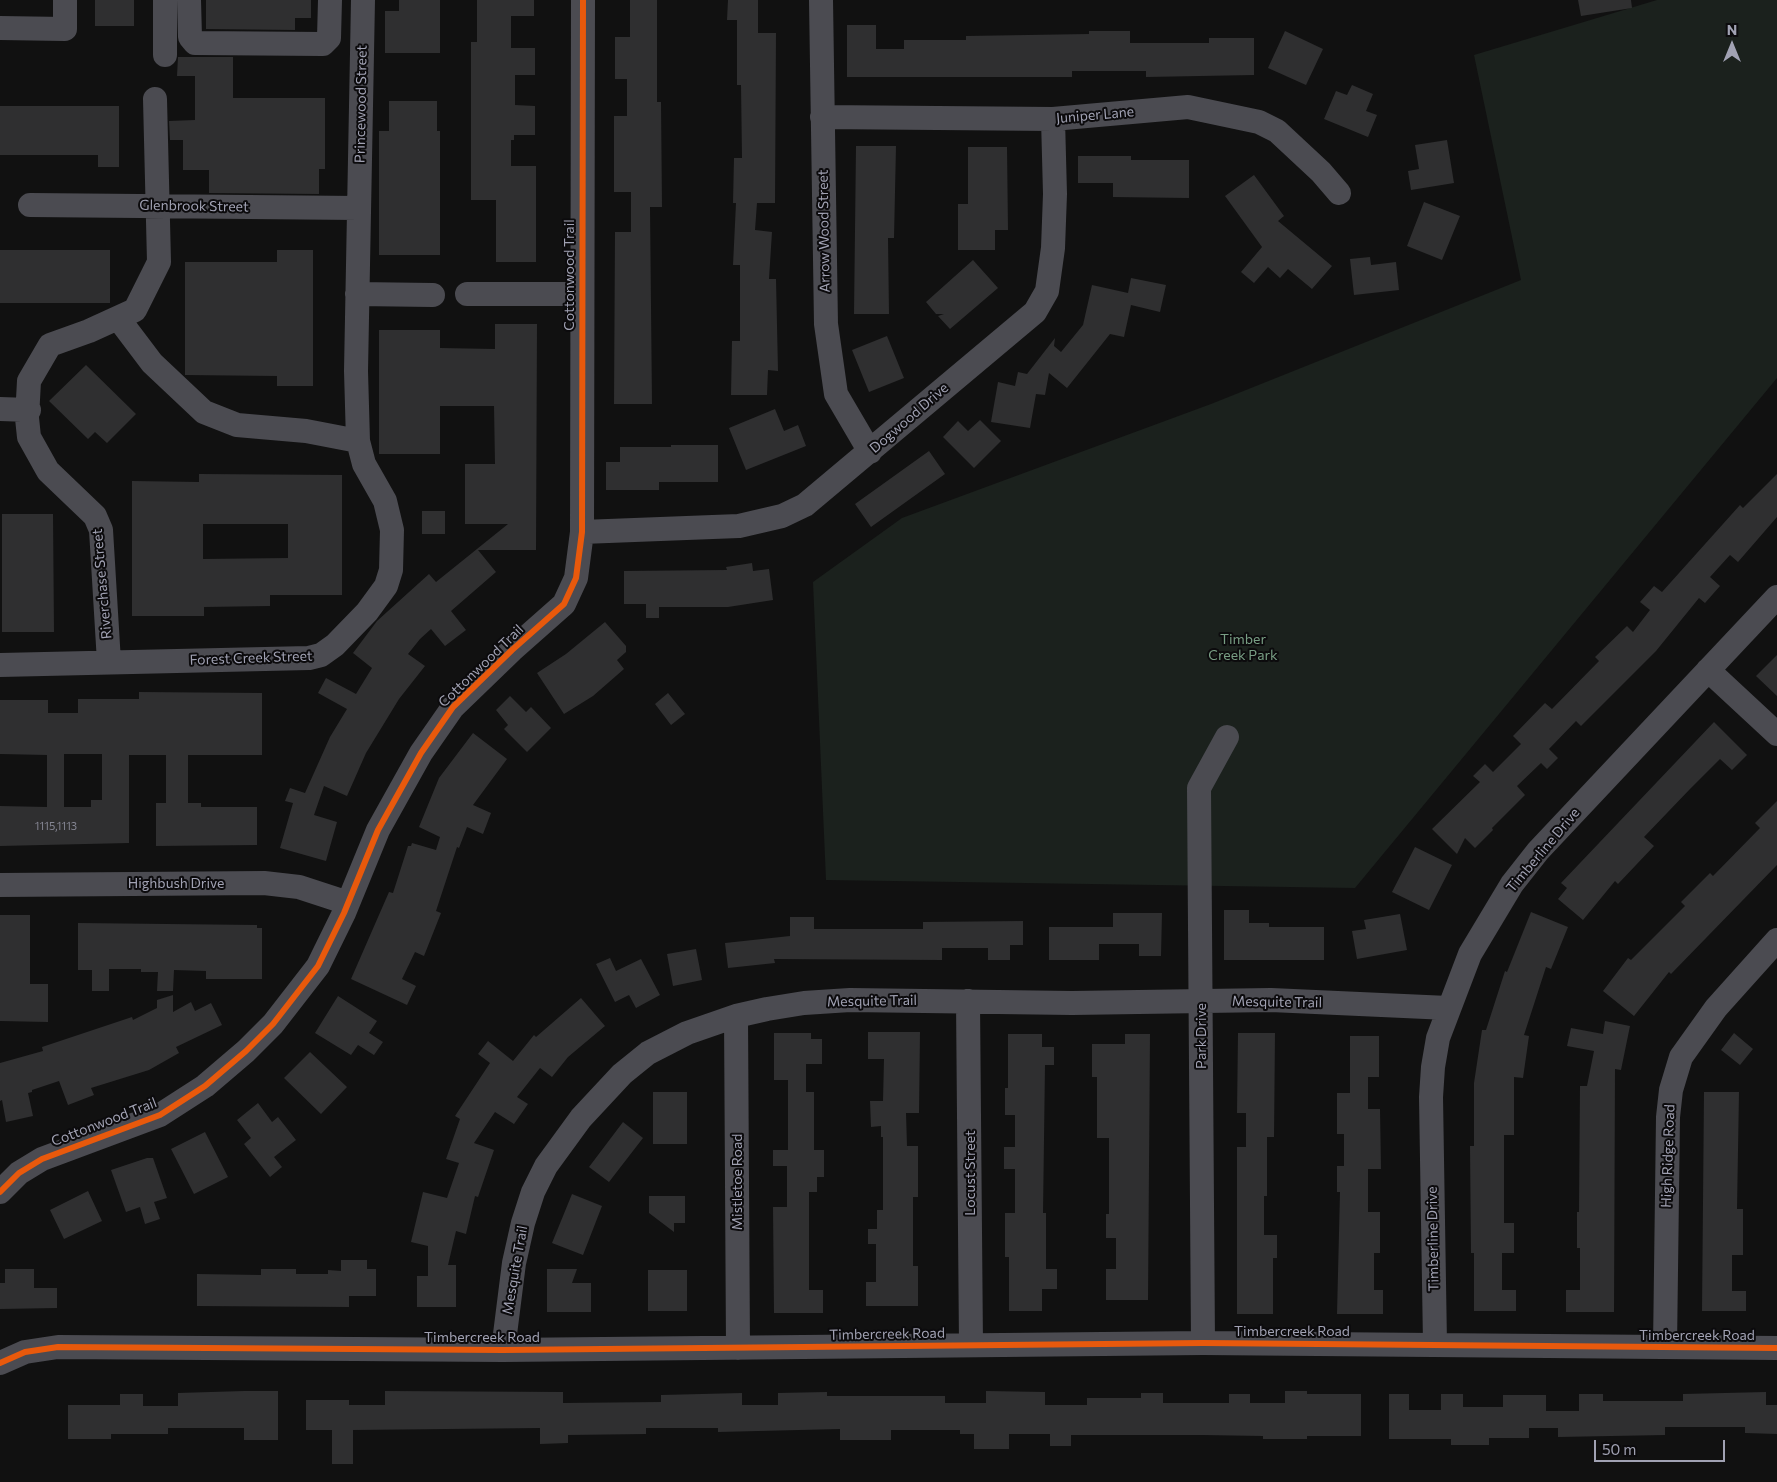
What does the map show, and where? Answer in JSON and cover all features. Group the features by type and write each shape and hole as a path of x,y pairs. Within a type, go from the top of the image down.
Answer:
{"street":[{"path":"0,28 65,29 65,0"},
{"path":"165,0 165,55"},
{"path":"189,0 190,37 195,43 313,44 323,44 329,38 330,0"},
{"name":"Princewood Street","path":"358,208 363,0"},
{"name":"Cottonwood Trail","path":"1,1188 19,1173 42,1159 160,1116 205,1086 246,1051 278,1017 318,966 348,903 378,830 420,753 453,707 512,650 564,604 576,578 582,532 583,0"},
{"name":"Arrow Wood Street","path":"821,0 826,324 836,394 870,452"},
{"name":"Riverchase Street","path":"109,662 101,530 95,516 48,470 29,437 27,418 29,410 29,382 50,345 135,310 158,262 155,99"},
{"name":"Juniper Lane","path":"822,117 1053,119 1188,108 1259,122 1277,131 1321,172 1339,193"},
{"name":"Dogwood Drive","path":"582,532 740,526 782,516 806,505 933,396 1035,312 1046,291 1053,248 1055,194 1053,119"},
{"name":"Glenbrook Street","path":"30,205 358,208"},
{"name":"Forest Creek Street","path":"0,665 309,658 321,655 335,645 367,612 386,586 391,570 392,530 385,501 364,464 358,441 358,208"},
{"path":"357,294 433,295"},
{"path":"467,294 581,294"},
{"path":"118,318 152,363 204,412 237,425 306,431 358,441"},
{"path":"0,409 29,410"},
{"name":"Timberline Drive","path":"1435,1344 1431,1097 1438,1038 1470,954 1512,884 1558,830 1777,597"},
{"path":"1708,670 1777,734"},
{"name":"Park Drive","path":"1203,1342 1199,788 1227,737"},
{"name":"Highbush Drive","path":"0,885 264,883 299,888 348,903"},
{"name":"High Ridge Road","path":"1665,1348 1668,1117 1671,1090 1681,1057 1716,1008 1777,940"},
{"name":"Mesquite Trail","path":"503,1350 514,1263 522,1223 533,1192 546,1166 581,1118 622,1074 648,1053 686,1033 736,1016 804,1003 850,1000 1201,1002 1271,1000 1448,1008"},
{"name":"Locust Street","path":"968,1001 971,1345"},
{"name":"Mistletoe Road","path":"736,1016 738,1348"},
{"name":"Timbercreek Road","path":"0,1363 25,1352 58,1348 503,1350 1203,1342 1777,1348"}],"green space":[{"name":"Timber Creek Park","path":"1657,0 1777,0 1777,378 1355,888 826,880 813,582 902,518 1211,404 1521,280 1474,55"}],"building":[{"path":"95,0 134,0 134,26 95,26"},
{"path":"206,0 311,0 311,18 295,18 295,30 206,29"},
{"path":"399,0 440,0 440,53 385,53 385,11 399,11"},
{"path":"477,0 534,0 534,16 511,16 511,48 535,48 535,75 515,75 515,105 535,106 535,135 514,135 514,140 511,140 511,166 536,166 536,262 496,262 496,200 471,200 471,42 477,42"},
{"path":"630,0 657,0 657,102 661,102 662,207 650,207 652,404 614,404 615,232 631,232 631,192 614,192 614,116 627,116 627,79 615,79 615,37 630,37"},
{"path":"728,0 758,0 758,33 776,33 775,203 757,203 755,230 772,232 769,279 776,279 778,371 768,370 767,395 731,395 732,341 740,341 740,265 733,265 736,203 733,203 734,158 742,158 741,85 737,85 737,20 727,20"},
{"path":"1578,0 1631,0 1632,8 1581,16"},
{"path":"847,25 876,25 876,49 904,49 904,40 966,40 966,36 1089,34 1089,31 1130,31 1130,43 1209,43 1209,38 1254,38 1254,75 1146,77 1146,71 1072,71 1072,77 847,77"},
{"path":"1285,31 1323,49 1306,85 1268,68"},
{"path":"178,57 233,57 233,98 325,98 325,169 319,169 319,194 209,193 209,170 183,170 183,140 170,140 169,121 195,120 195,76 177,76"},
{"path":"1352,85 1373,94 1366,111 1377,115 1368,137 1324,119 1336,91 1347,95"},
{"path":"389,101 437,101 437,131 440,131 440,255 379,255 379,131 389,131"},
{"path":"0,106 119,106 119,167 98,167 98,155 0,155"},
{"path":"1447,140 1454,183 1411,190 1408,171 1419,169 1415,145"},
{"path":"856,146 896,146 894,238 888,238 889,314 854,314"},
{"path":"968,147 1007,147 1008,230 995,230 995,250 958,250 958,204 968,204"},
{"path":"1078,156 1131,156 1131,160 1189,160 1189,198 1113,197 1113,183 1078,183"},
{"path":"1254,175 1284,216 1278,221 1332,266 1312,289 1288,269 1280,278 1268,267 1254,283 1241,272 1262,247 1225,196"},
{"path":"1424,202 1460,216 1442,260 1407,246"},
{"path":"0,250 110,250 110,303 0,303"},
{"path":"277,250 313,250 313,386 277,386 277,376 185,375 185,262 277,262"},
{"path":"1370,257 1371,265 1396,262 1399,290 1354,295 1350,259"},
{"path":"973,260 998,288 950,329 938,316 944,314 936,314 926,302"},
{"path":"1131,278 1166,285 1160,312 1131,305 1124,337 1110,334 1067,388 1049,373 1045,395 1036,394 1030,428 991,422 998,382 1015,386 1018,372 1027,374 1055,338 1054,346 1061,352 1083,325 1092,285 1128,293"},
{"path":"495,324 537,324 536,550 478,550 496,572 451,611 466,630 445,646 431,629 420,639 408,654 425,666 399,699 366,753 347,796 324,786 314,815 337,822 326,861 280,848 293,803 285,801 290,788 305,793 330,737 347,709 318,693 326,678 356,694 372,668 353,653 377,621 429,574 436,582 508,524 465,524 465,464 495,464 494,406 440,406 440,454 379,454 379,330 440,330 440,348 495,349"},
{"path":"887,336 904,378 869,392 852,350"},
{"path":"86,365 136,414 107,443 95,432 88,439 49,401"},
{"path":"775,409 784,431 798,425 806,446 746,470 729,428"},
{"path":"980,420 1001,441 974,468 943,437 958,421 968,431"},
{"path":"671,445 718,445 718,482 659,482 659,490 606,490 606,462 620,462 620,447 671,447"},
{"path":"929,451 945,474 871,527 855,504"},
{"path":"199,474 342,475 342,595 270,595 270,606 204,607 204,616 132,616 132,481 199,482","holes":["203,524 288,524 288,558 203,559"]},
{"path":"1777,474 1777,517 1738,562 1730,555 1710,577 1720,586 1705,603 1699,598 1656,651 1581,726 1576,721 1549,749 1558,758 1547,769 1541,763 1517,786 1525,795 1492,828 1493,830 1475,848 1465,838 1457,854 1432,829 1480,782 1473,776 1485,764 1493,772 1521,744 1513,736 1545,703 1552,709 1599,661 1595,657 1627,626 1633,632 1650,610 1640,602 1654,586 1662,592 1740,505 1743,508"},
{"path":"422,511 445,511 445,534 422,534"},
{"path":"2,514 53,514 54,632 2,632"},
{"path":"752,563 753,571 769,569 773,600 728,607 659,607 659,618 646,618 646,604 624,604 624,571 727,570 726,567"},
{"path":"605,622 626,646 626,652 617,660 624,669 593,696 564,714 537,673 566,654"},
{"path":"1777,655 1777,696 1756,676"},
{"path":"139,692 262,693 262,755 188,755 188,803 201,803 201,807 257,807 257,845 156,846 156,803 166,803 166,755 129,755 129,843 0,846 0,806 47,807 47,755 0,754 0,700 48,700 48,713 78,713 78,699 139,699","holes":["64,754 102,754 102,800 91,800 91,807 64,807"]},
{"path":"668,693 685,714 671,725 655,704"},
{"path":"510,696 526,712 531,707 551,728 527,752 504,729 508,725 496,710"},
{"path":"1714,722 1747,755 1732,770 1720,759 1690,789 1644,837 1654,846 1618,884 1615,881 1583,920 1558,899 1567,888 1561,883"},
{"path":"473,733 507,759 473,805 491,813 483,834 467,827 459,848 457,847 436,911 441,913 424,956 415,952 402,979 416,986 407,1005 351,979 389,892 393,893 408,846 411,846 412,843 436,850 440,837 419,827 439,778"},
{"path":"1777,801 1777,865 1671,974 1669,972 1634,1016 1603,991 1628,958 1631,960 1685,906 1681,902 1710,873 1713,876 1760,828 1755,823"},
{"path":"1415,847 1452,865 1429,910 1392,892"},
{"path":"1224,910 1249,910 1249,923 1269,923 1269,927 1324,927 1324,960 1224,960"},
{"path":"1531,912 1568,927 1551,969 1546,967 1524,1035 1529,1036 1523,1078 1514,1077 1514,1135 1504,1135 1504,1223 1514,1223 1514,1253 1502,1253 1502,1290 1516,1290 1516,1311 1474,1311 1474,1253 1471,1253 1470,1146 1474,1146 1474,1083 1482,1030 1486,1030 1505,971 1507,972"},
{"path":"1113,913 1162,913 1161,956 1139,956 1139,944 1099,944 1099,960 1049,960 1049,927 1113,927"},
{"path":"1400,914 1407,950 1357,959 1352,931 1366,929 1364,920"},
{"path":"0,915 30,915 30,984 48,984 48,1022 0,1021"},
{"path":"790,917 814,917 814,929 923,929 923,922 1023,921 1023,945 1010,945 1010,960 988,960 988,948 942,948 942,960 774,959 775,963 728,968 725,943 790,936"},
{"path":"78,923 257,925 257,928 262,928 262,979 206,979 206,971 174,970 173,991 157,991 158,972 141,972 141,969 109,969 109,991 92,991 92,970 78,970"},
{"path":"696,949 702,980 673,986 667,954"},
{"path":"610,958 616,971 641,959 660,995 636,1008 629,995 615,1002 596,964"},
{"path":"173,995 173,1012 191,1002 195,1011 211,1003 222,1025 176,1047 179,1053 149,1070 91,1088 94,1095 68,1105 59,1081 32,1090 32,1092 28,1093 33,1116 6,1122 2,1100 0,1101 0,1063 43,1051 42,1047 132,1017 133,1020 157,1008 157,1000"},
{"path":"338,996 377,1021 369,1033 383,1042 374,1055 358,1045 351,1055 315,1033"},
{"path":"581,998 605,1026 568,1057 552,1077 540,1068 517,1097 528,1104 514,1124 495,1112 474,1143 494,1150 478,1197 475,1196 466,1234 456,1231 448,1265 456,1265 456,1307 417,1307 417,1276 428,1276 428,1246 411,1242 423,1192 447,1198 459,1163 446,1159 460,1119 455,1116 490,1063 478,1054 488,1041 513,1061 534,1035 536,1037"},
{"path":"1605,1021 1630,1026 1621,1070 1615,1069 1614,1312 1566,1312 1566,1290 1580,1290 1580,1248 1577,1248 1577,1212 1579,1212 1580,1086 1587,1086 1594,1051 1567,1046 1571,1028 1603,1034"},
{"path":"868,1032 920,1032 919,1113 906,1113 907,1146 918,1146 918,1197 913,1197 913,1266 918,1266 918,1306 866,1306 866,1282 876,1282 876,1244 868,1244 868,1229 877,1229 877,1210 883,1210 883,1137 881,1137 881,1126 871,1127 870,1101 883,1101 884,1059 868,1059"},
{"path":"774,1033 811,1033 811,1039 822,1039 822,1064 806,1064 806,1092 814,1092 814,1150 824,1150 824,1177 817,1177 817,1192 809,1192 809,1290 823,1290 823,1313 774,1313 773,1207 787,1207 787,1166 773,1166 773,1150 788,1150 788,1080 774,1080"},
{"path":"1238,1033 1275,1033 1274,1137 1267,1137 1267,1196 1264,1196 1264,1235 1277,1235 1277,1258 1273,1258 1273,1314 1237,1314 1237,1147 1246,1147 1246,1113 1237,1113"},
{"path":"1734,1033 1753,1049 1740,1065 1721,1050"},
{"path":"1008,1034 1042,1034 1042,1047 1054,1047 1054,1065 1045,1065 1043,1213 1046,1213 1046,1269 1057,1269 1057,1289 1042,1289 1042,1311 1009,1311 1009,1257 1005,1257 1005,1213 1015,1213 1015,1169 1004,1169 1004,1147 1015,1147 1015,1115 1005,1115 1005,1088 1008,1088"},
{"path":"1125,1034 1150,1034 1148,1300 1106,1300 1106,1269 1116,1269 1116,1238 1106,1238 1106,1214 1109,1214 1109,1138 1097,1138 1097,1077 1092,1077 1092,1044 1125,1044"},
{"path":"1350,1036 1379,1036 1379,1077 1368,1077 1368,1109 1380,1109 1381,1169 1368,1169 1368,1212 1380,1212 1380,1253 1374,1253 1374,1290 1383,1290 1383,1314 1337,1314 1340,1192 1337,1192 1337,1166 1344,1166 1344,1134 1337,1134 1337,1093 1350,1093"},
{"path":"310,1052 347,1087 321,1114 284,1078"},
{"path":"653,1092 687,1092 687,1144 653,1144"},
{"path":"1704,1092 1739,1092 1737,1209 1743,1209 1743,1255 1732,1255 1732,1291 1746,1291 1746,1311 1702,1311"},
{"path":"258,1103 272,1122 278,1117 296,1140 274,1157 282,1167 270,1177 244,1144 251,1138 237,1120"},
{"path":"623,1122 643,1138 609,1182 589,1167"},
{"path":"205,1132 228,1177 194,1194 171,1149"},
{"path":"147,1158 153,1158 167,1198 154,1202 160,1219 145,1224 140,1207 126,1212 111,1170"},
{"path":"88,1191 102,1221 64,1239 50,1210"},
{"path":"572,1194 602,1206 583,1255 552,1243"},
{"path":"649,1196 685,1196 685,1223 674,1223 674,1232 649,1213"},
{"path":"341,1260 367,1260 367,1269 376,1269 376,1296 349,1296 349,1307 197,1306 197,1274 261,1275 261,1269 296,1269 296,1274 328,1274 328,1270 341,1271"},
{"path":"5,1269 34,1269 34,1288 57,1288 57,1308 0,1309 0,1283 5,1283"},
{"path":"547,1269 577,1269 572,1283 591,1283 591,1312 547,1312"},
{"path":"648,1270 687,1270 687,1311 648,1311"},
{"path":"278,1391 278,1440 244,1440 244,1428 168,1428 168,1434 111,1434 111,1439 68,1439 68,1405 120,1405 120,1394 143,1394 143,1406 178,1406 178,1393"},
{"path":"385,1391 563,1392 563,1403 661,1402 661,1395 742,1393 742,1405 778,1405 778,1393 827,1392 827,1396 945,1396 945,1403 986,1403 986,1391 1045,1392 1045,1405 1087,1405 1087,1398 1141,1398 1141,1393 1163,1393 1163,1403 1229,1403 1229,1394 1250,1394 1250,1403 1285,1403 1285,1391 1307,1391 1307,1394 1361,1394 1361,1436 1307,1436 1307,1439 1263,1439 1263,1436 1071,1435 1071,1446 1050,1446 1050,1434 1009,1434 1009,1449 974,1449 974,1434 960,1434 960,1430 891,1430 891,1440 840,1440 840,1429 718,1432 718,1428 646,1428 646,1434 568,1435 568,1443 540,1444 540,1428 353,1430 353,1464 332,1464 332,1430 306,1430 306,1400 349,1400 349,1405 385,1405"},
{"path":"1766,1392 1766,1405 1777,1405 1777,1434 1745,1433 1745,1427 1665,1427 1665,1435 1558,1437 1558,1428 1529,1428 1529,1438 1489,1438 1489,1445 1451,1445 1451,1439 1389,1439 1389,1394 1409,1394 1409,1410 1441,1410 1441,1394 1463,1394 1463,1407 1503,1407 1503,1395 1546,1395 1546,1411 1579,1411 1579,1394 1603,1394 1603,1401 1683,1401 1683,1394"}],"cycle path":[{"path":"0,1192 19,1173 42,1159 160,1115 205,1086 246,1051 273,1024 318,966 344,913 378,830 421,753 453,707 512,650 564,604 576,578 582,532 583,0"},
{"path":"0,1363 25,1352 58,1347 503,1350 1203,1343 1777,1348"}]}
